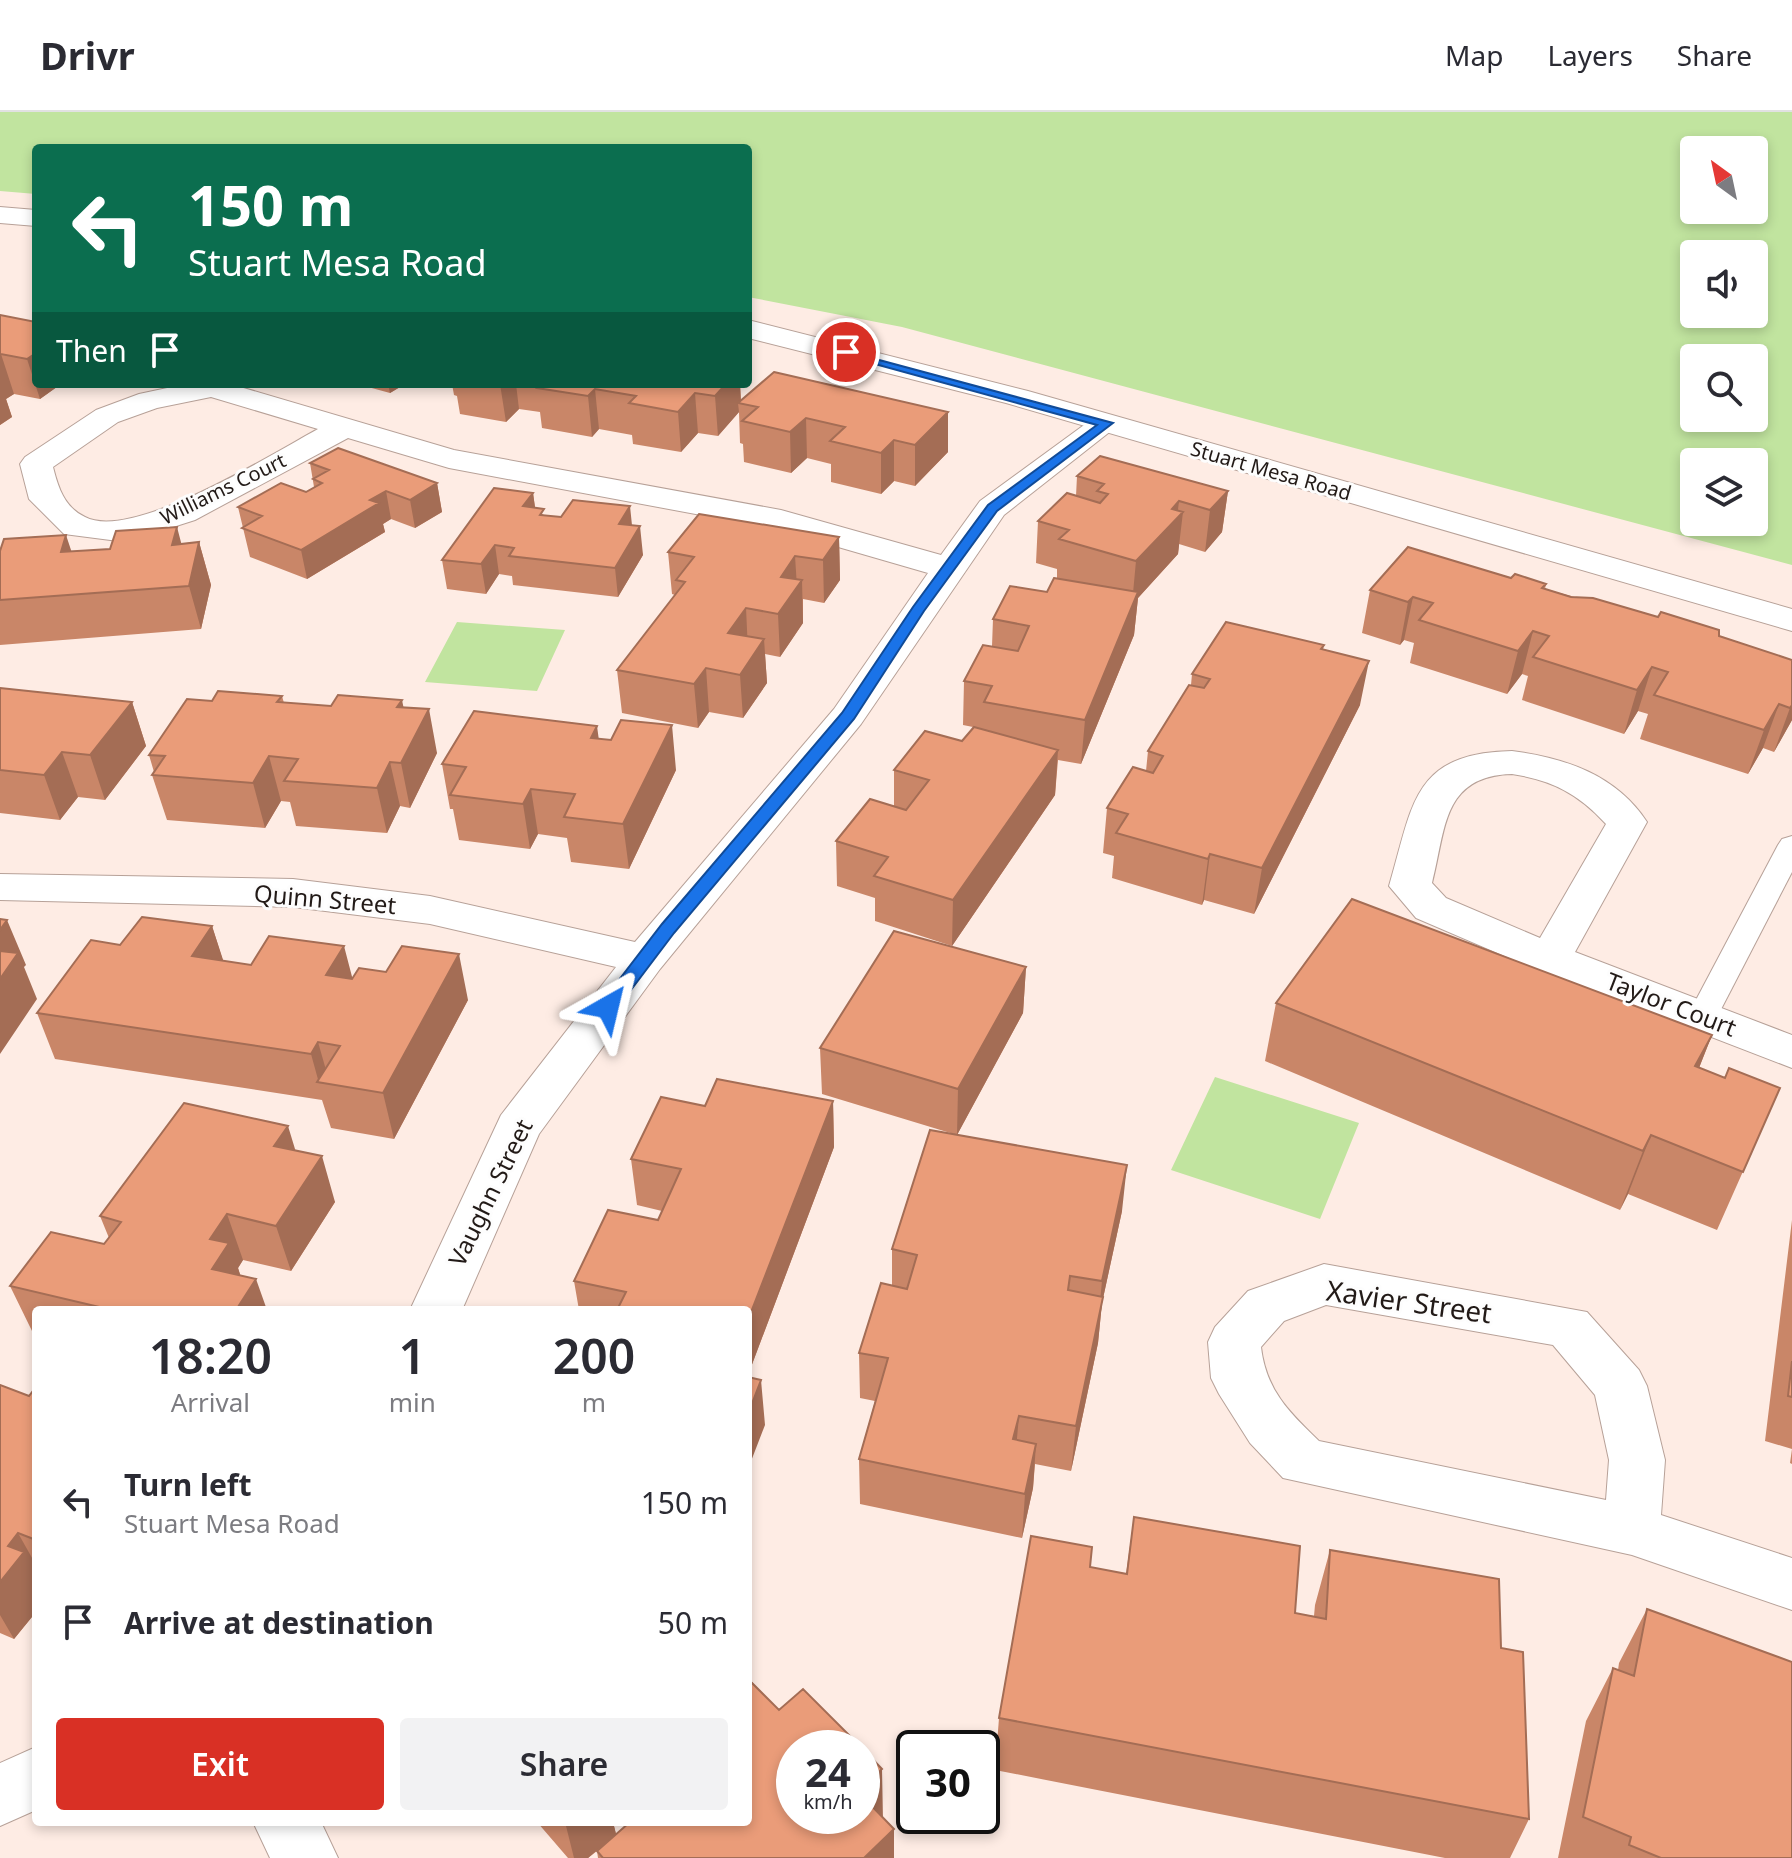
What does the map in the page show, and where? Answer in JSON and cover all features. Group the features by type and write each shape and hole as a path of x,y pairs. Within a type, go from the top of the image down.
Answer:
{"street":[{"path":"0,215 32,218"},
{"name":"Stuart Mesa Road","path":"752,330 1106,423 1792,620"},
{"name":"Williams Court","path":"344,428 183,513 126,532 76,527 45,499 36,464 107,416 150,400 212,388 449,459 781,520 948,568"},
{"name":"Vaughn Street","path":"438,1306 518,1127 645,959 848,716 992,508 1106,423"},
{"name":"Taylor Court","path":"1550,959 1627,822 1593,789 1552,769 1515,763 1474,764 1439,791 1410,886 1431,908 1550,959 1792,1052"},
{"name":"Quinn Street","path":"0,887 293,893 430,910 645,959"},
{"name":"Xavier Street","path":"1632,1530 1637,1460 1620,1386 1569,1327 1324,1284 1266,1306 1234,1342 1238,1378 1269,1427 1303,1461 1632,1530 1792,1584"},
{"path":"0,1795 32,1780"},
{"path":"287,1826 306,1858"}],"lane":[{"path":"1702,1017 1792,845"}],"green space":[{"path":"0,112 1792,112 1792,565 1684,536 1768,536 1768,448 1680,448 1680,535 902,327 752,298 752,144 32,144 32,194 0,191"},
{"path":"457,622 565,630 537,691 425,682"},
{"path":"1215,1077 1359,1123 1320,1219 1171,1170"}],"building":[{"path":"0,315 32,321 32,356 27,359 0,355"},
{"path":"774,372 948,412 915,445 894,440 881,453 830,441 845,427 806,418 790,432 742,421 758,407 738,403"},
{"path":"537,388 722,388 715,396 695,393 678,412 629,403 636,396 595,389 588,396"},
{"path":"338,448 437,483 410,500 386,491 370,500 379,503 301,550 242,528 262,516 238,507 281,483 306,492 322,483 313,479 329,470 310,463"},
{"path":"1100,456 1228,491 1210,510 1179,501 1172,509 1183,512 1136,561 1059,539 1069,530 1038,521 1067,493 1100,503 1108,494 1097,491 1104,484 1077,476"},
{"path":"494,488 533,493 523,506 544,509 540,515 561,517 573,500 630,506 619,524 640,526 615,568 509,556 514,548 495,545 481,564 442,560"},
{"path":"699,514 839,537 823,560 795,556 781,577 802,580 778,614 746,608 728,633 764,639 740,675 706,668 694,684 617,670 685,582 676,580 694,557 668,552"},
{"path":"177,527 172,545 199,542 189,586 0,600 0,551 4,539 66,535 61,552 110,549 116,531"},
{"path":"1408,547 1511,578 1515,574 1546,584 1542,588 1571,597 1593,598 1658,617 1661,612 1719,630 1719,636 1792,660 1792,705 1790,708 1779,704 1764,730 1654,695 1668,672 1652,667 1637,690 1533,657 1549,636 1533,631 1518,651 1419,620 1433,603 1413,597 1408,602 1370,590"},
{"path":"1054,578 1138,592 1085,720 984,702 992,686 964,681 983,645 1018,651 1029,626 993,619 1010,586 1047,592"},
{"path":"1226,622 1324,645 1321,649 1369,661 1262,868 1210,854 1208,859 1116,833 1128,814 1107,808 1133,767 1153,773 1163,756 1148,751 1189,685 1204,688 1210,679 1192,674"},
{"path":"0,688 132,702 90,755 62,752 44,775 0,770"},
{"path":"218,691 282,696 277,702 331,706 338,695 402,700 397,707 429,709 401,763 390,762 377,788 284,781 298,759 269,756 253,783 152,775 165,756 149,755 187,699 212,701"},
{"path":"474,711 597,726 591,738 611,740 621,720 672,725 623,824 564,817 575,794 531,789 523,804 450,795 466,767 442,764"},
{"path":"974,727 1058,750 953,900 874,876 888,857 836,841 870,799 906,810 929,780 894,770 925,731 962,741"},
{"path":"1352,899 1712,1035 1695,1066 1725,1078 1729,1068 1780,1088 1743,1172 1651,1135 1643,1151 1276,1003"},
{"path":"142,917 212,926 192,956 251,965 269,936 344,946 326,975 352,979 359,968 386,972 402,946 459,954 383,1093 317,1082 340,1046 318,1042 311,1054 37,1013 91,940 120,945"},
{"path":"894,931 1026,967 958,1089 820,1048"},
{"path":"0,951 18,953 0,979"},
{"path":"717,1079 833,1101 752,1310 752,1306 619,1306 626,1292 574,1281 608,1210 658,1220 681,1169 631,1159 661,1097 705,1106"},
{"path":"184,1103 288,1126 274,1146 322,1156 276,1226 227,1214 210,1239 229,1243 212,1269 256,1279 239,1306 95,1306 10,1286 51,1232 104,1244 121,1222 100,1216"},
{"path":"930,1130 1127,1165 1102,1281 1070,1276 1068,1290 1103,1297 1076,1426 1019,1416 1013,1439 1036,1444 1025,1494 859,1459 888,1358 859,1353 881,1283 907,1289 917,1255 892,1249"},
{"path":"1792,1361 1792,1397 1788,1396"},
{"path":"752,1378 761,1380 752,1404"},
{"path":"0,1385 29,1396 32,1392 32,1538 18,1533 8,1546 24,1552 0,1582"},
{"path":"1134,1517 1300,1546 1295,1613 1326,1619 1330,1550 1499,1579 1501,1648 1523,1652 1529,1819 999,1718 1031,1536 1092,1547 1090,1567 1127,1574"},
{"path":"1647,1609 1792,1662 1792,1858 1661,1858 1629,1845 1631,1837 1583,1817 1613,1668 1634,1676"},
{"path":"752,1683 779,1710 803,1689 844,1730 776,1730 776,1834 880,1834 880,1815 894,1829 864,1858 603,1858 597,1851 625,1826 752,1826"}],"route":[{"path":"608,1007 668,929 848,716 918,610 992,508 1106,423 846,352"}]}
